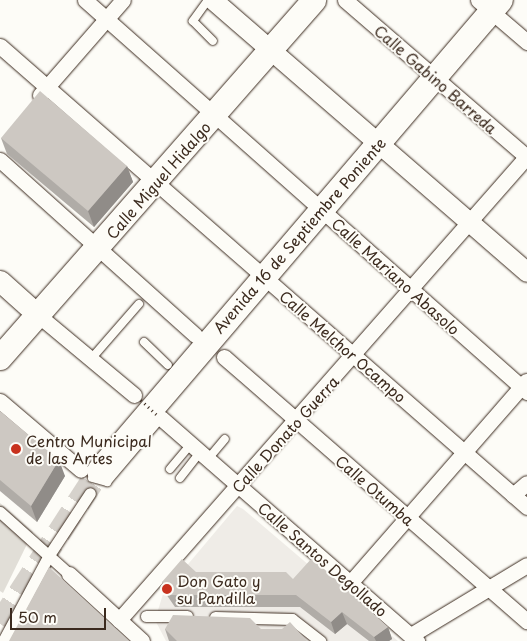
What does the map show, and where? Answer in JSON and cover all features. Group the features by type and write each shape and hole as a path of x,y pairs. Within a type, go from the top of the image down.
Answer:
{"main road":[{"name":"Calle Miguel Hidalgo","path":"0,358 314,0"},
{"name":"Avenida 16 de Septiembre Poniente","path":"90,470 321,210 434,78 490,4"},
{"path":"0,281 38,315"}],"street":[{"name":"Calle Mariano Abasolo","path":"85,0 412,290 525,386"},
{"path":"29,107 123,0"},
{"path":"213,0 269,51 527,272"},
{"name":"Calle Gabino Barreda","path":"345,0 527,156"},
{"path":"490,4 527,42"},
{"name":"Calle Melchor Ocampo","path":"0,46 527,507"},
{"name":"Calle Donato Guerra","path":"119,620 355,355 527,156"},
{"path":"0,160 99,246 195,335"},
{"path":"38,315 138,397"},
{"name":"Calle Otumba","path":"224,357 527,622"},
{"path":"350,584 405,516 462,451 525,386"},
{"path":"0,400 90,470"},
{"name":"Calle Santos Degollado","path":"159,416 414,638"},
{"path":"513,496 527,483"},
{"path":"3,641 49,555 90,493"},
{"path":"0,512 142,641"},
{"path":"414,638 487,586 527,565"},
{"path":"146,616 292,619 320,641"}],"lane":[{"path":"208,0 193,21 213,41"},
{"path":"92,359 139,304"},
{"path":"144,342 168,364"},
{"path":"90,470 105,483 159,416"},
{"path":"170,469 225,439"},
{"path":"180,478 200,452"}],"path":[{"path":"138,397 159,416"}],"shaded area":[{"path":"0,503 33,532 3,593 0,591"},
{"path":"237,506 243,509 398,641 166,641 155,620 163,594"}],"building":[{"path":"40,91 127,166 88,211 1,138"},
{"name":"Centro Municipal de las Artes","path":"0,411 59,460 31,506 0,480"},
{"path":"312,558 388,627 374,637 342,612 331,622 296,595 171,595 162,582 182,559 196,572 286,572 293,579"},
{"path":"49,567 129,641 9,641"},
{"path":"173,615 250,618 261,629 282,629 290,622 307,641 177,641 165,629"}],"tunnel":[{"path":"0,624 99,471"}],"place":[{"name":"Centro Municipal de las Artes","path":"16,449"},
{"name":"Don Gato y su Pandilla","path":"167,589"}]}
